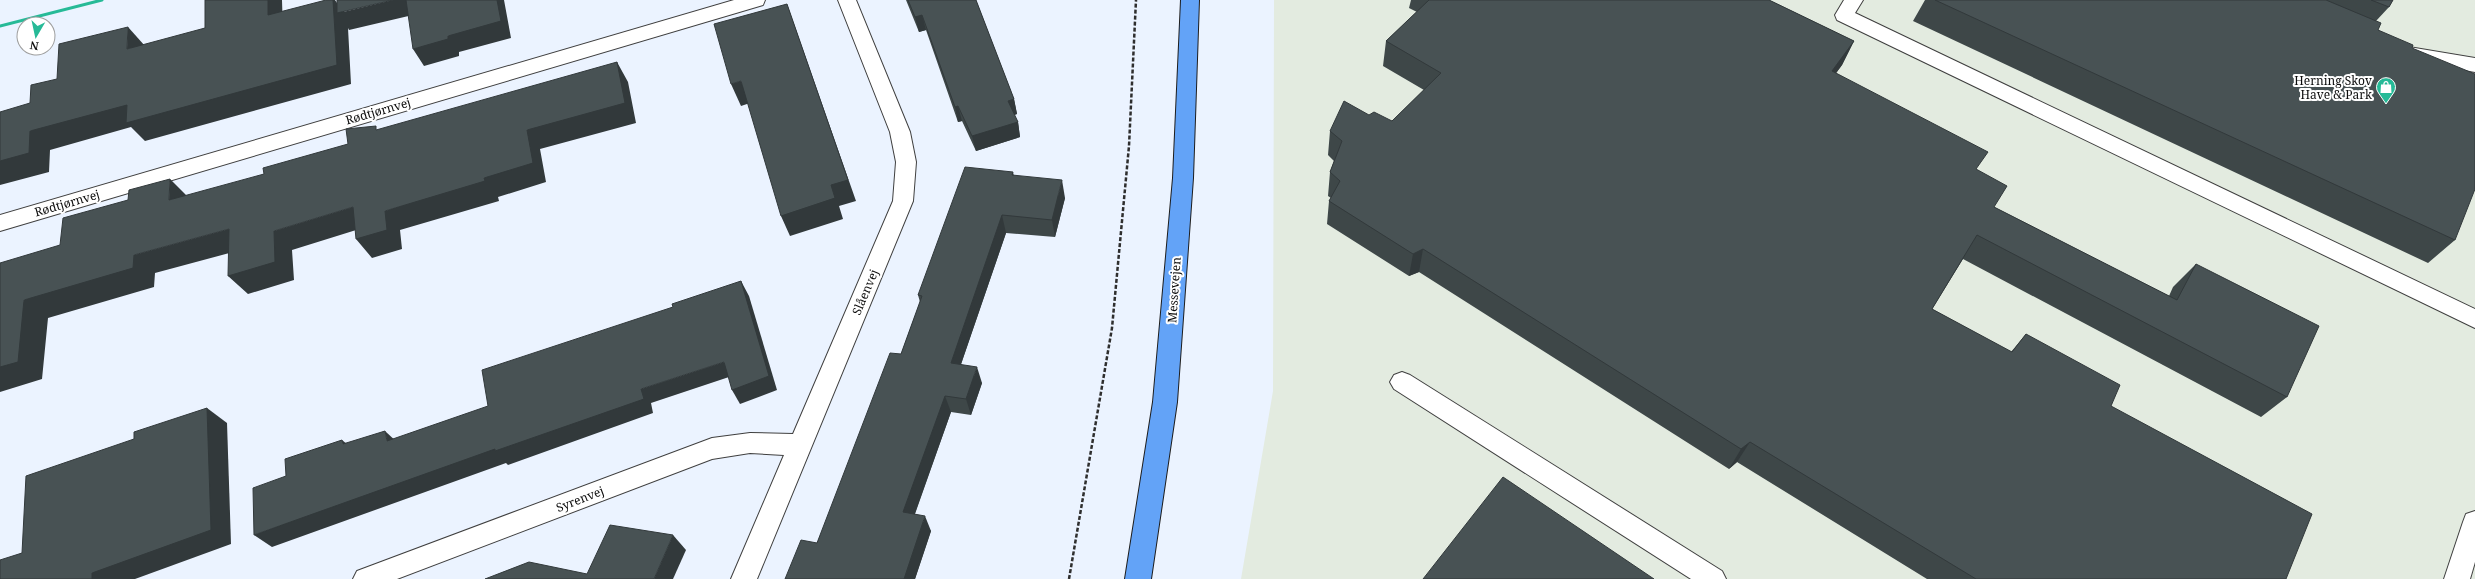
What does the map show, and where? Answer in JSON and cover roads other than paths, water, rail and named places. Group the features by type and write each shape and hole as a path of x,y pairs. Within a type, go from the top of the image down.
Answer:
{"main road":[{"name":"Messevejen","path":"1138,579 1166,402 1183,178 1190,0"}],"street":[{"name":"Rødtjørnvej","path":"0,223 756,0"},
{"name":"Slåenvej","path":"744,579 903,202 906,162 900,132 847,0"},
{"path":"1854,0 1844,15 2475,320"},
{"path":"2390,51 2475,65"},
{"path":"1402,382 1713,579"},
{"name":"Syrenvej","path":"366,579 712,449 750,443 800,445"},
{"path":"2457,579 2475,522"}],"railway":[{"path":"0,26 102,0"}],"place":[{"name":"Herning Skov Have & Park","path":"2386,104"}]}
